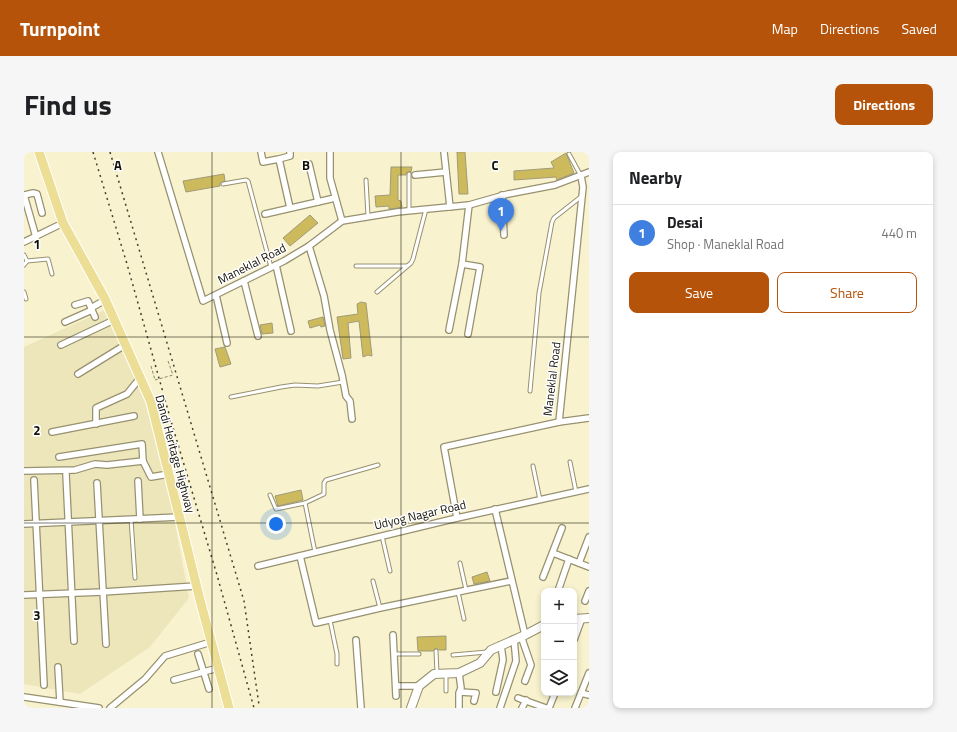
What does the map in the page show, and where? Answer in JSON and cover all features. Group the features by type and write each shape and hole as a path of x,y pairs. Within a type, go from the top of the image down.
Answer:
{"highway":[{"name":"Dandi Heritage Highway","path":"39,152 63,223 105,300 151,402 196,586 229,708"}],"main road":[{"path":"411,708 419,686 434,674 459,673 480,663 488,652 541,626"}],"street":[{"name":"Maneklal Road","path":"158,152 203,301 309,246 342,221 368,216 469,204 502,195 556,185 589,172"},
{"path":"261,152 263,162 279,160 290,156 290,152"},
{"path":"330,152 330,178 342,221"},
{"path":"444,152 450,207"},
{"path":"279,160 290,208"},
{"path":"309,164 318,202"},
{"path":"415,176 446,172"},
{"name":"Maneklal Road","path":"457,518 444,447 559,422 583,187 581,176"},
{"path":"36,236 24,195 32,193 37,194 42,213"},
{"path":"502,195 504,236"},
{"path":"265,214 336,198"},
{"path":"448,330 462,264 469,204"},
{"path":"24,242 63,223"},
{"path":"309,246 324,296 330,330 346,396 350,401 352,419"},
{"path":"462,264 480,268 468,334"},
{"path":"273,266 291,331"},
{"path":"244,281 258,336"},
{"path":"216,295 227,343"},
{"path":"65,322 92,309 105,300"},
{"path":"76,305 88,301 95,317"},
{"path":"61,345 114,320"},
{"path":"78,374 125,345"},
{"path":"96,424 96,408 127,394 140,378"},
{"path":"52,432 134,416"},
{"path":"559,422 589,418"},
{"path":"59,456 142,444 143,461 151,476 169,474"},
{"path":"24,472 74,470 95,464 143,461"},
{"path":"66,474 74,641"},
{"path":"34,480 44,685"},
{"path":"138,481 140,519"},
{"path":"97,483 106,644"},
{"name":"Udyog Nagar Road","path":"258,566 495,509 589,490"},
{"path":"495,509 511,581 520,637 531,665 525,681"},
{"path":"24,524 179,517"},
{"path":"543,577 562,528"},
{"path":"579,563 589,536"},
{"path":"553,553 589,567"},
{"path":"300,556 316,623 511,581"},
{"path":"559,588 569,559"},
{"path":"24,595 196,586"},
{"path":"585,601 589,591"},
{"path":"577,632 582,619"},
{"path":"394,636 396,696"},
{"path":"500,708 516,661 520,637"},
{"path":"356,640 362,708"},
{"path":"110,708 147,676 166,656 211,642"},
{"path":"496,692 503,660 501,645"},
{"path":"198,654 208,689"},
{"path":"58,667 60,702"},
{"path":"174,680 218,668"},
{"path":"459,673 461,688 459,708"},
{"path":"576,708 589,673"},
{"path":"396,686 419,686"},
{"path":"460,692 476,693 474,702"},
{"path":"581,693 589,695"},
{"path":"518,698 548,708 554,696"},
{"path":"24,697 99,708"},
{"path":"522,708 526,700"}],"lane":[{"path":"569,154 581,176"},
{"path":"409,174 409,211"},
{"path":"223,184 246,180 248,181 273,266"},
{"path":"366,180 368,216"},
{"path":"530,391 539,293 552,222 554,218 582,196"},
{"path":"377,292 413,259 426,209"},
{"path":"24,254 27,261"},
{"path":"24,265 27,261 48,259 52,274"},
{"path":"356,266 407,266"},
{"path":"24,292 26,299"},
{"path":"231,398 295,385 318,386 343,382"},
{"path":"570,462 576,492"},
{"path":"270,495 276,508 305,503 322,495 326,480 378,465"},
{"path":"533,466 540,500"},
{"path":"305,503 315,552"},
{"path":"131,519 135,578"},
{"path":"382,536 390,571"},
{"path":"460,563 466,590"},
{"path":"373,581 380,608"},
{"path":"458,592 464,619"},
{"path":"330,620 337,654 337,664"},
{"path":"436,651 437,674"},
{"path":"453,655 488,652"},
{"path":"394,654 419,654"},
{"path":"446,673 446,691"}],"path":[{"path":"151,366 155,380 173,375 168,361"}],"shaded area":[{"path":"105,310 144,397 173,512 189,598 150,647 80,694 24,684 24,347"}],"building":[{"path":"457,152 465,152 468,194 459,194"},
{"path":"566,153 574,173 557,180 556,177 514,180 514,171 554,168 551,162"},
{"path":"391,167 412,167 411,172 407,172 406,175 398,175 398,200 401,201 402,207 389,209 389,206 376,207 375,196 390,195"},
{"path":"224,174 225,181 220,183 220,186 186,192 183,181"},
{"path":"310,215 318,223 290,246 283,238"},
{"path":"361,302 366,303 372,356 368,355 363,357 359,321 348,323 351,358 343,359 337,317 358,314 357,304"},
{"path":"323,317 325,326 321,327 320,325 310,328 308,321"},
{"path":"272,323 273,333 262,334 260,325"},
{"path":"225,347 231,364 220,367 215,349"},
{"path":"301,490 303,500 278,506 275,496"},
{"path":"487,572 490,581 474,584 472,577"},
{"path":"446,636 446,650 439,650 436,648 433,651 418,651 417,637"}],"railway":[{"path":"93,152 127,264 254,708"},
{"path":"110,152 244,601 259,705"}],"place":[{"name":"Desai","path":"501,231"}]}
